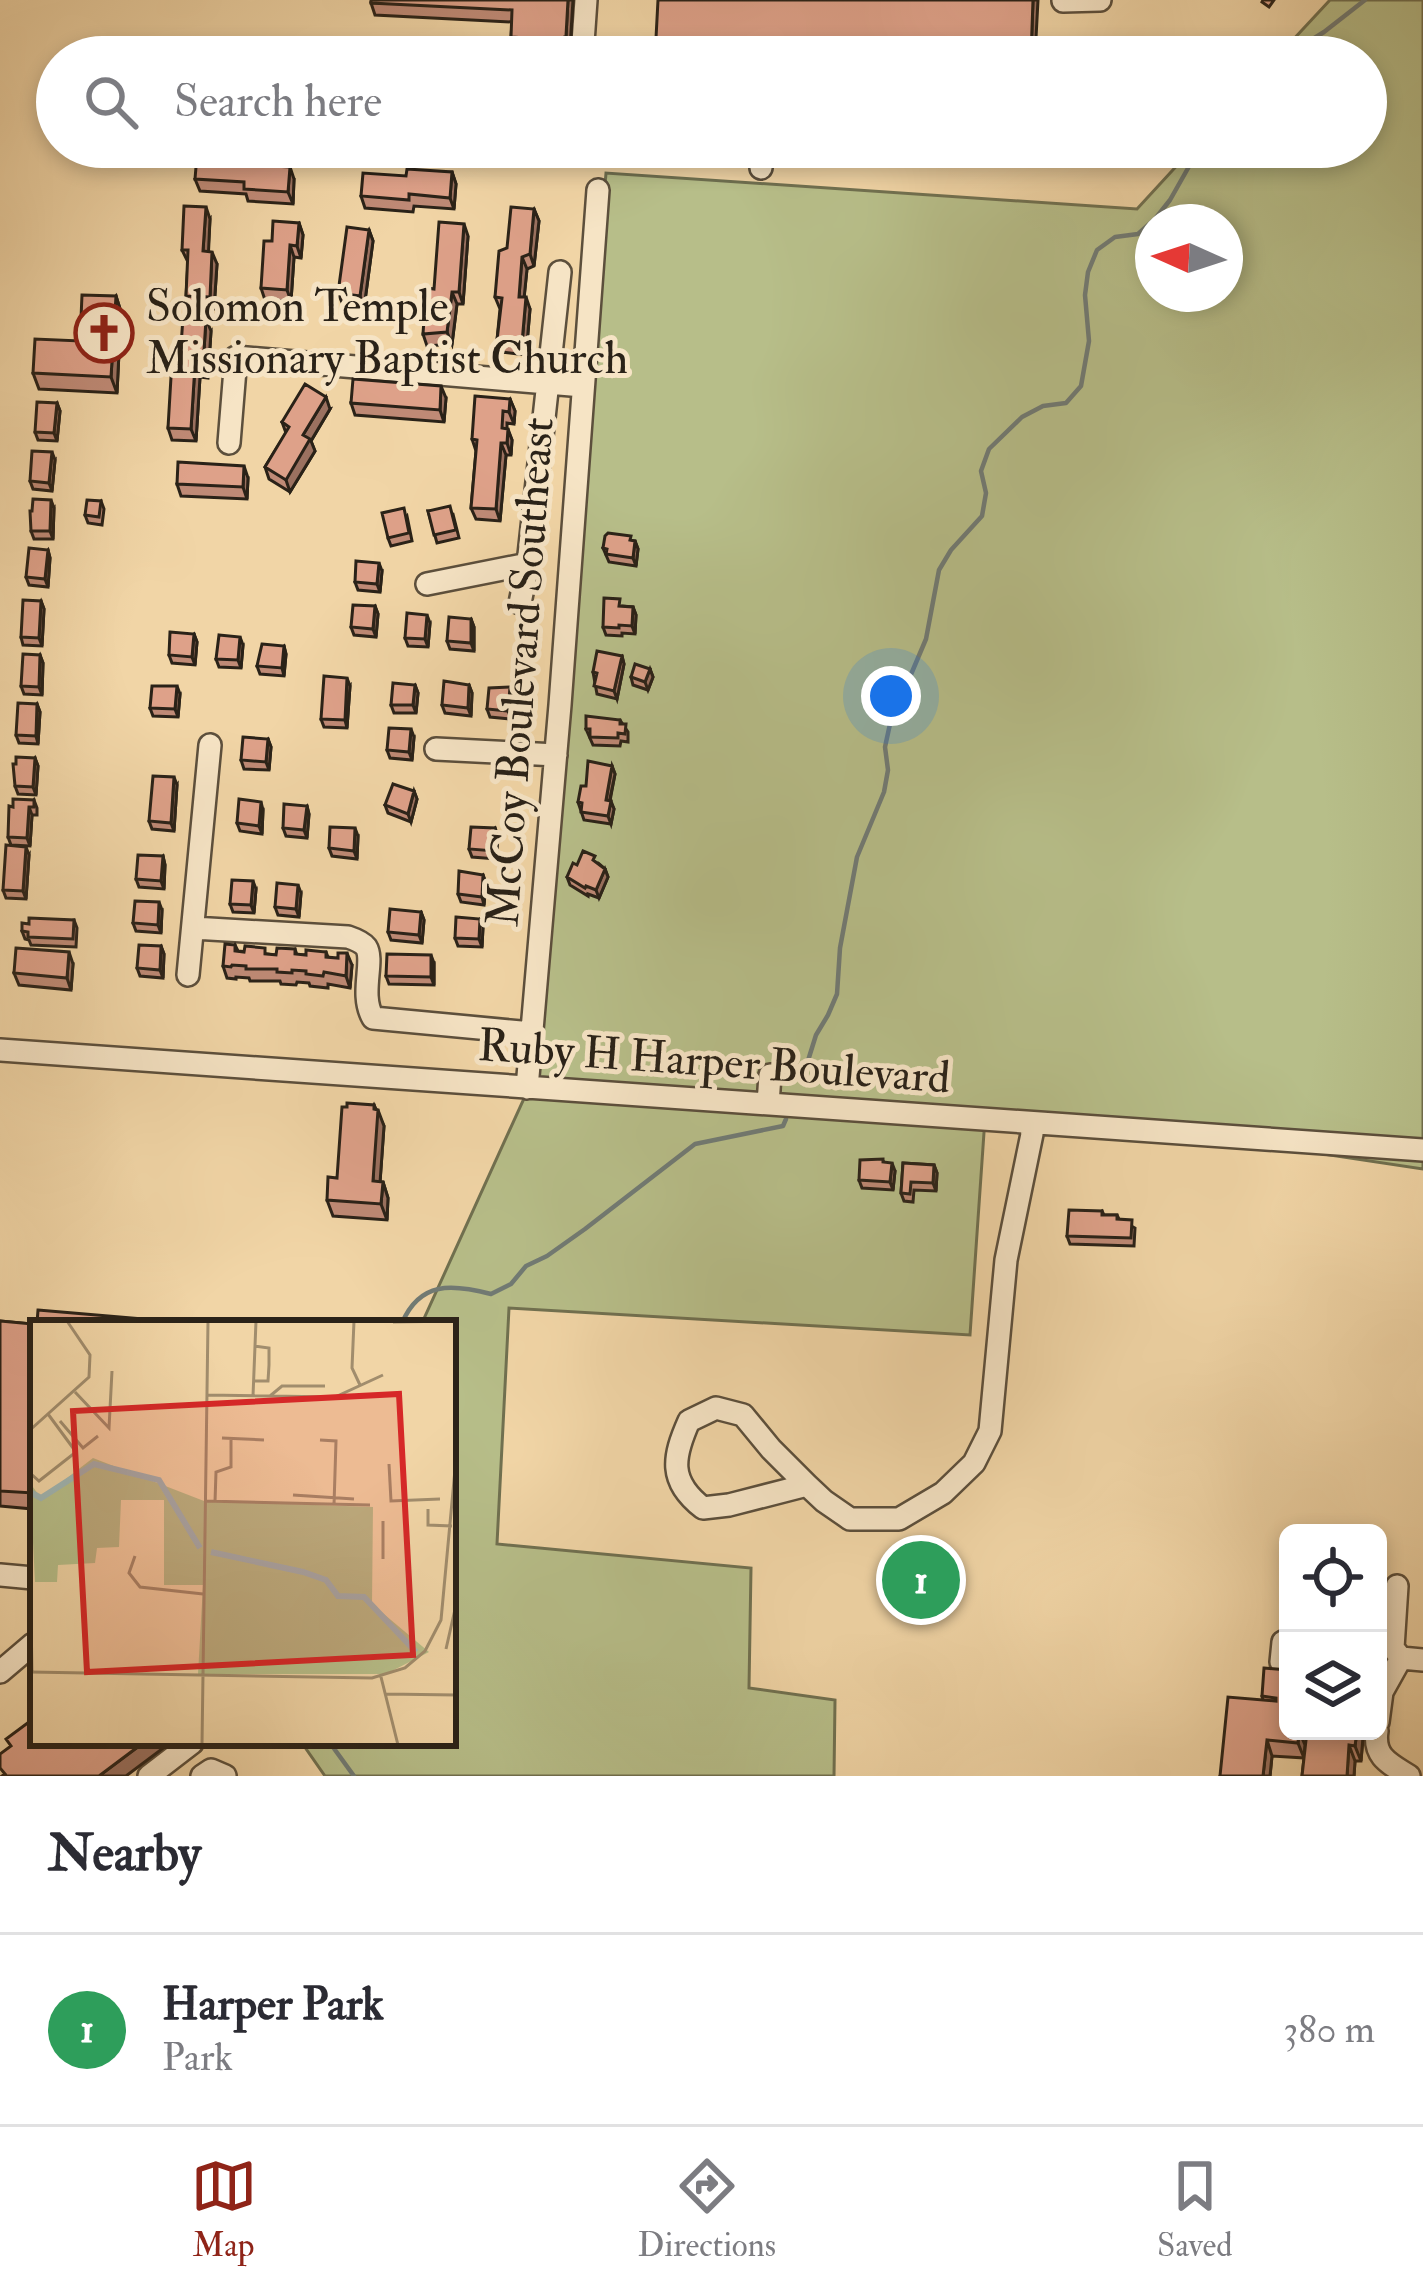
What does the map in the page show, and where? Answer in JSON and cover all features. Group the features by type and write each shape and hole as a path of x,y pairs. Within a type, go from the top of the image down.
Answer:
{"street":[{"path":"583,36 586,0"},
{"path":"1063,1 1100,0"},
{"name":"McCoy Boulevard Southeast","path":"527,1088 598,190"},
{"path":"520,603 560,272"},
{"path":"229,443 236,357 583,386"},
{"path":"428,584 528,564"},
{"path":"188,975 210,745"},
{"path":"436,749 556,755"},
{"path":"193,928 348,937 369,951 366,1005 373,1018 532,1033"},
{"name":"Ruby H Harper Boulevard","path":"0,1050 1418,1147"},
{"path":"767,1104 770,1076"},
{"path":"807,1485 703,1508 686,1495 676,1472 678,1446 689,1420 716,1408 743,1414 807,1485 850,1519 898,1519 943,1493 974,1463 990,1431 1006,1260 1032,1134 1030,1123"},
{"path":"0,1575 30,1578"},
{"path":"1387,1681 1399,1653 1397,1586"},
{"path":"0,1672 30,1647"},
{"path":"1376,1740 1382,1759 1409,1776"},
{"path":"148,1776 188,1746"},
{"path":"202,1776 211,1770 225,1776"}],"green space":[{"path":"1330,0 1423,0 1423,1169 1176,1132 985,1118 970,1335 509,1308 497,1544 751,1568 749,1688 835,1700 834,1776 325,1776 304,1746 456,1746 456,1320 423,1320 526,1094 606,173 1135,209 1135,312 1243,312 1243,204 1142,204 1175,168 1387,168 1387,36 1297,36"}],"building":[{"path":"568,0 566,36 511,36 512,10 371,3"},
{"path":"658,0 1033,0 1032,36 656,36"},
{"path":"196,168 290,168 288,192 244,189 244,182 195,179"},
{"path":"407,169 452,172 450,198 361,196 363,173 406,176"},
{"path":"184,206 206,207 203,251 212,252 210,297 186,296"},
{"path":"511,207 534,209 530,254 522,257 519,297 526,297 522,343 497,340 502,298 495,297 499,251 507,248"},
{"path":"273,221 299,223 297,246 290,245 287,290 261,288 264,241 272,241"},
{"path":"439,222 464,224 459,292 452,292 447,332 423,334 426,288 434,289"},
{"path":"347,227 369,230 360,296 338,293"},
{"name":"Solomon Temple Missionary Baptist Church","path":"82,295 116,296 111,377 33,373 35,339 80,341"},
{"path":"183,317 206,319 203,366 195,365 191,429 168,428 172,360 180,361"},
{"path":"353,379 441,386 440,410 351,403"},
{"path":"305,384 326,397 303,435 310,439 286,480 265,467 289,427 282,422"},
{"path":"475,396 510,399 509,412 503,411 507,443 501,443 496,509 471,508"},
{"path":"37,402 57,403 54,433 35,432"},
{"path":"32,451 52,452 49,483 30,481"},
{"path":"178,462 244,466 243,487 177,484"},
{"path":"33,499 51,500 50,531 31,531"},
{"path":"87,500 101,501 99,517 85,515"},
{"path":"450,506 456,530 434,535 428,511"},
{"path":"404,508 409,533 388,538 382,513"},
{"path":"608,533 631,536 633,558 606,554"},
{"path":"29,548 48,550 45,579 26,577"},
{"path":"356,561 379,563 377,584 355,582"},
{"path":"604,598 620,599 619,606 633,607 632,626 603,627"},
{"path":"23,600 41,601 39,638 21,637"},
{"path":"353,605 375,606 373,629 351,627"},
{"path":"407,613 427,615 425,639 405,638"},
{"path":"449,617 471,619 471,643 447,641"},
{"path":"170,632 194,634 192,657 169,655"},
{"path":"219,635 240,637 238,660 216,659"},
{"path":"262,644 284,646 282,668 257,666"},
{"path":"597,651 622,656 614,691 594,686"},
{"path":"23,654 40,655 39,687 21,686"},
{"path":"635,664 650,669 645,682 631,677"},
{"path":"324,676 347,678 345,720 321,719"},
{"path":"444,681 469,685 468,708 442,705"},
{"path":"393,683 415,685 413,705 391,705"},
{"path":"152,686 177,686 175,709 150,708"},
{"path":"510,687 508,711 487,709 489,688"},
{"path":"18,703 37,704 36,736 16,735"},
{"path":"586,716 620,720 626,724 625,734 590,737"},
{"path":"389,728 411,729 409,752 387,750"},
{"path":"243,737 268,739 266,762 241,760"},
{"path":"16,757 35,758 33,787 15,786"},
{"path":"588,761 612,766 608,816 581,812 578,802 581,786 586,786"},
{"path":"153,776 174,777 171,823 149,821"},
{"path":"393,784 414,791 408,814 385,805"},
{"path":"13,799 34,800 34,807 29,807 27,838 8,837"},
{"path":"239,799 261,802 259,826 237,823"},
{"path":"284,804 307,806 304,830 283,828"},
{"path":"330,827 355,828 354,851 329,848"},
{"path":"471,827 495,828 494,851 469,849"},
{"path":"6,845 26,847 23,891 3,890"},
{"path":"583,851 595,856 593,860 605,869 596,890 567,877"},
{"path":"138,855 163,856 161,881 136,879"},
{"path":"459,871 483,875 482,897 458,894"},
{"path":"232,880 253,881 251,905 230,904"},
{"path":"277,883 298,885 296,909 275,907"},
{"path":"135,901 159,902 158,925 133,923"},
{"path":"390,909 421,912 419,935 388,932"},
{"path":"456,917 480,919 479,939 455,938"},
{"path":"29,918 74,920 73,939 28,937 22,923 29,924"},
{"path":"225,944 235,945 235,951 244,952 245,946 265,948 265,954 276,955 277,948 306,955 306,950 326,952 326,957 338,958 338,953 347,953 346,976 223,966"},
{"path":"139,945 161,946 160,970 137,968"},
{"path":"16,948 69,952 67,978 14,973"},
{"path":"387,954 431,955 431,977 386,976"},
{"path":"347,1103 374,1105 378,1110 373,1181 383,1182 381,1204 327,1200 328,1177 337,1178 342,1107"},
{"path":"860,1160 892,1163 890,1182 859,1180"},
{"path":"903,1163 934,1165 933,1183 911,1182 910,1194 901,1193"},
{"path":"1069,1210 1102,1211 1102,1215 1132,1220 1131,1238 1067,1236"},
{"path":"38,1310 155,1320 37,1320"},
{"path":"0,1321 30,1324 30,1493 0,1491"},
{"path":"1264,1668 1279,1669 1279,1740 1298,1743 1267,1740 1263,1776 1220,1776 1228,1697 1276,1701 1262,1696"},
{"path":"30,1721 30,1746 139,1746 99,1776 2,1776 0,1754 11,1746 6,1739"},
{"path":"1306,1740 1356,1740 1355,1746 1349,1745 1347,1776 1302,1776"}],"waterway":[{"path":"1318,36 1365,0"},
{"path":"806,1067 837,994 840,948 857,857 884,792 890,724 926,639 939,570 982,516 986,493 981,471 989,449 1022,417 1043,406 1066,403 1081,386 1089,341 1085,295 1097,250 1115,237 1138,234 1155,219 1188,168"},
{"path":"404,1320 418,1299 439,1289 491,1294 511,1284 526,1266 585,1229 695,1144 783,1126 786,1119"},
{"path":"332,1746 354,1776"}],"place":[{"name":"Solomon Temple Missionary Baptist Church","path":"104,333"},
{"name":"Harper Park","path":"921,1580"}]}
